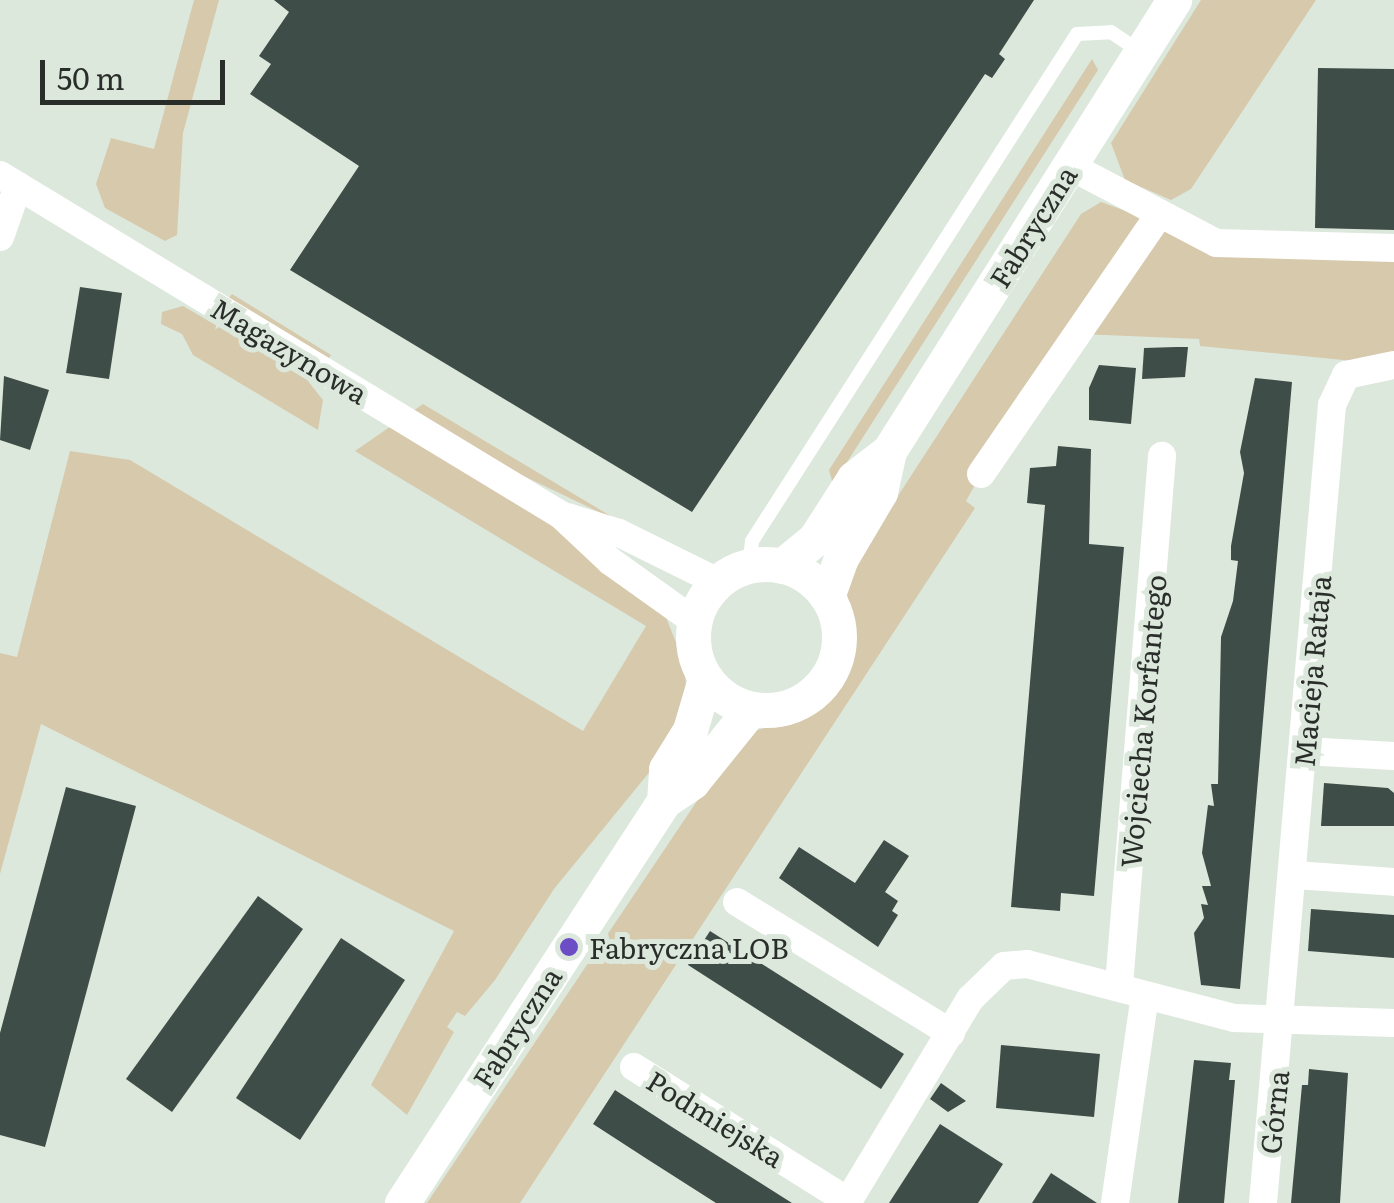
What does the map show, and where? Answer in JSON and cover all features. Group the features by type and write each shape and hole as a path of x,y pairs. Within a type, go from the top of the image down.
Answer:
{"street":[{"name":"Fabryczna","path":"750,572 814,539 854,478 889,451 1174,0"},
{"path":"1070,166 1158,216 1216,243 1394,248"},
{"name":"Magazynowa","path":"0,238 9,181 561,515 610,561 694,620"},
{"path":"981,474 1158,216"},
{"name":"Macieja Rataja","path":"1283,1021 1332,405 1346,375 1394,365"},
{"name":"Fabryczna","path":"826,597 840,558 880,492 889,451"},
{"name":"Wojciecha Korfantego","path":"1119,985 1162,456"},
{"name":"Magazynowa","path":"561,515 750,572"},
{"path":"750,572 808,577 826,597 839,638 826,678 794,705 751,709 725,698 706,679 694,651 694,620 750,572"},
{"name":"Fabryczna","path":"664,801 666,769 690,730 706,679"},
{"name":"Fabryczna","path":"402,1203 664,801 692,782 751,709"},
{"path":"1304,751 1394,756"},
{"path":"1294,876 1394,882"},
{"path":"737,902 951,1033"},
{"name":"Podmiejska","path":"634,1067 848,1202 986,977 1004,966 1027,964 1119,985"},
{"path":"1119,985 1146,996 1234,1018 1394,1023"},
{"path":"1115,1203 1146,996"},
{"name":"Górna","path":"1263,1203 1283,1021"}],"lane":[{"path":"750,572 752,541 1077,34 1110,32 1142,52"}],"shaded area":[{"path":"194,0 219,0 183,133 177,235 165,241 105,208 96,184 111,138 154,149"},
{"path":"1201,0 1316,0 1191,189 1171,200 1125,180 1111,143"},
{"path":"1092,59 1098,70 833,484 829,470"},
{"path":"1101,202 1192,235 1394,248 1394,365 1200,346 1199,339 1081,334 981,474 966,501 975,508 520,1203 427,1203 742,734 795,720 830,698 855,636 844,579 1081,214"},
{"path":"232,294 331,355 327,361 226,301"},
{"path":"183,306 304,376 323,400 318,430 193,355 182,334 161,324 162,312"},
{"path":"423,404 624,524 413,423 561,515 662,607 684,663 688,710 665,753 554,889 495,980 465,1016 457,1012 447,1027 454,1032 407,1115 371,1085 454,931 41,724 0,874 0,653 17,657 70,451 130,460 583,731 646,626 355,451"}],"building":[{"path":"274,0 1034,0 999,54 1005,59 992,78 985,74 692,512 290,270 359,166 250,94 271,64 259,56 289,12"},
{"path":"1318,68 1394,69 1394,230 1315,228"},
{"path":"80,287 122,293 109,379 66,373"},
{"path":"1188,347 1185,377 1142,379 1144,348"},
{"path":"1099,365 1136,368 1131,424 1089,420 1089,388"},
{"path":"4,376 49,390 30,450 0,440"},
{"path":"1255,378 1292,382 1240,989 1201,985 1194,933 1204,918 1201,904 1208,905 1202,886 1211,886 1202,853 1208,805 1214,806 1211,784 1218,784 1221,637 1233,601 1238,561 1231,560 1231,546 1244,473 1240,452"},
{"path":"1058,446 1091,449 1089,544 1124,547 1094,896 1061,893 1060,911 1011,907 1045,505 1027,503 1030,468 1056,466"},
{"path":"1324,783 1388,788 1394,793 1394,826 1321,826"},
{"path":"66,787 136,806 45,1147 0,1135 0,1033"},
{"path":"884,840 909,856 885,892 898,901 892,911 898,915 878,947 779,878 799,847 855,883"},
{"path":"258,896 303,929 172,1112 126,1079"},
{"path":"1311,909 1394,915 1394,958 1308,951"},
{"path":"710,931 904,1054 881,1089 688,965"},
{"path":"341,938 405,980 300,1140 236,1098"},
{"path":"1001,1045 1100,1054 1094,1117 996,1108"},
{"path":"1194,1060 1231,1063 1229,1080 1235,1080 1224,1203 1178,1203"},
{"path":"1309,1069 1348,1073 1340,1203 1291,1203 1302,1085 1308,1085"},
{"path":"941,1083 966,1101 948,1112 930,1099"},
{"path":"615,1090 792,1203 716,1203 647,1159 593,1124"},
{"path":"940,1124 1003,1164 978,1203 889,1203"},
{"path":"1051,1173 1097,1203 1032,1203"}],"place":[{"name":"Fabryczna LOB","path":"569,947"}]}
